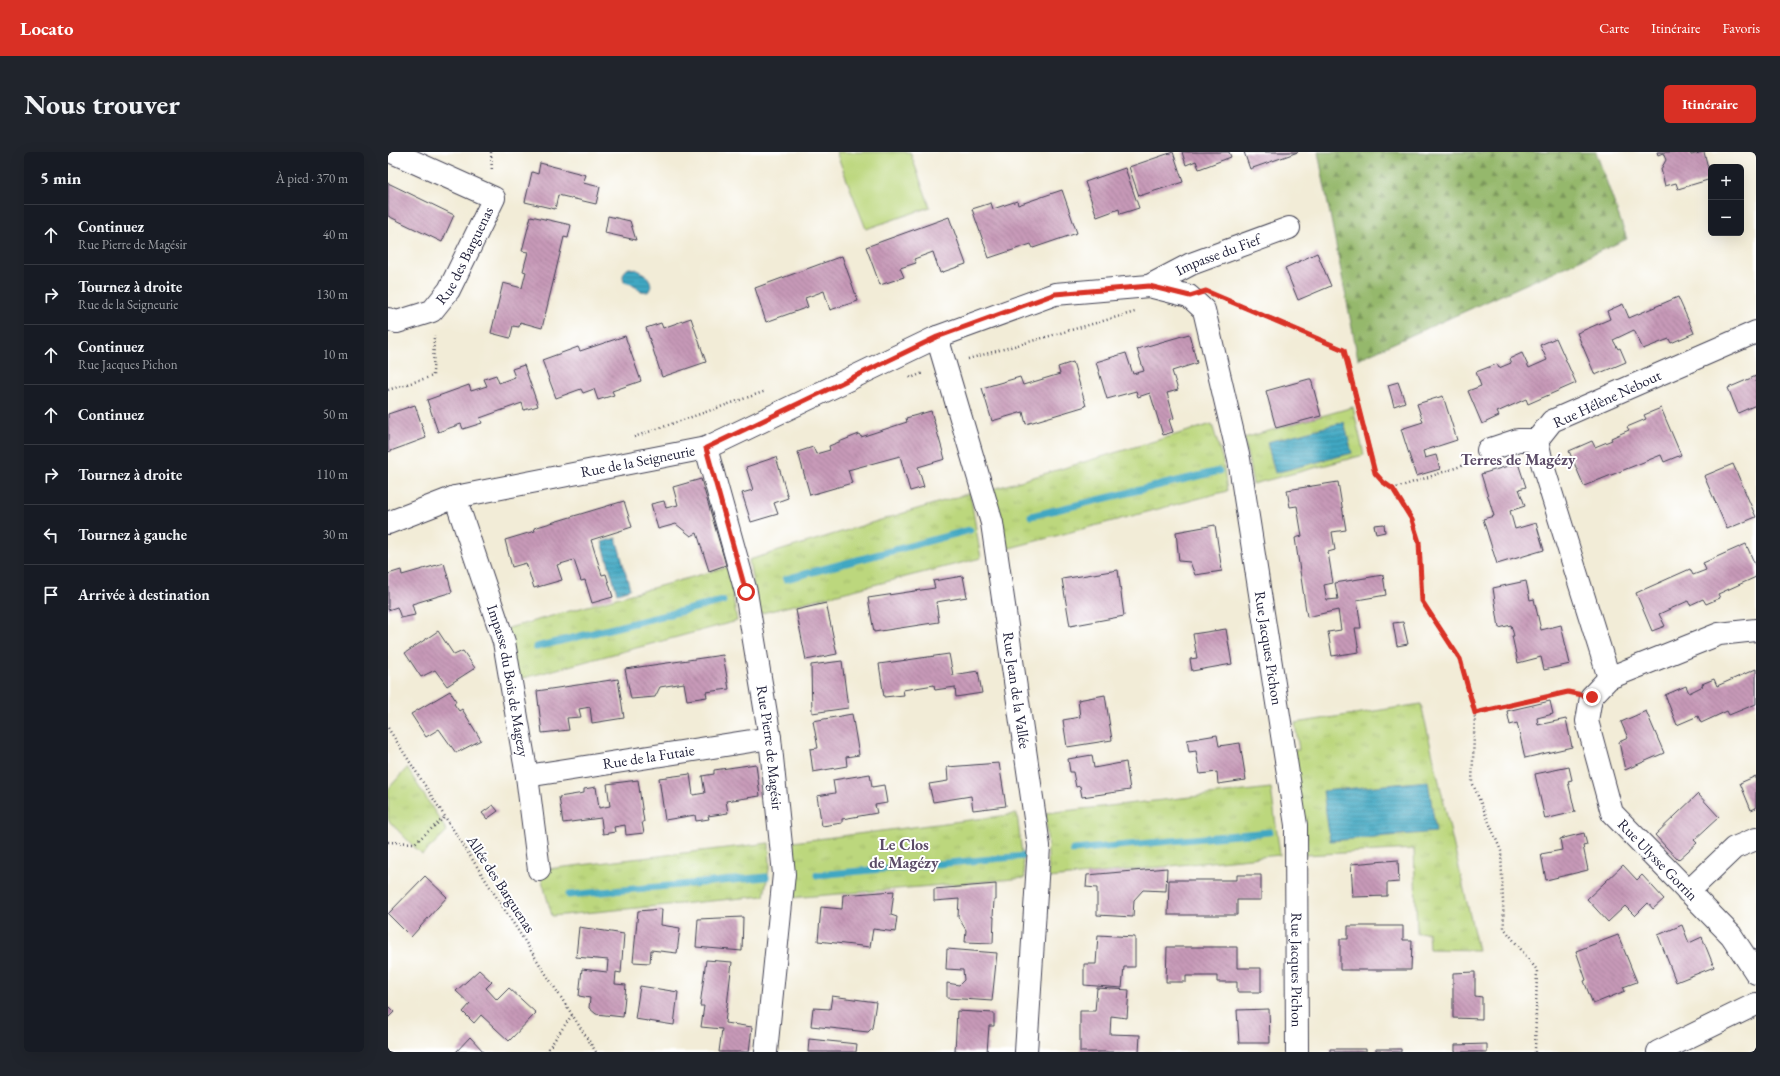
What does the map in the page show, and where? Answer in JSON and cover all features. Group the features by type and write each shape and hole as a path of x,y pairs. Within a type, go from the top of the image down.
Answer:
{"street":[{"name":"Rue des Barguenas","path":"388,318 397,322 432,311 449,290 494,198 392,152"},
{"name":"Impasse du Fief","path":"1149,286 1191,264 1289,228"},
{"path":"1149,286 1190,296"},
{"name":"Rue de la Seigneurie","path":"388,523 455,497 706,448 937,337 1055,294 1149,286"},
{"name":"Rue Jacques Pichon","path":"1190,296 1204,310 1239,460 1296,824 1297,1052"},
{"name":"Rue Hélène Nebout","path":"1609,678 1542,463 1537,440 1552,421 1756,332"},
{"name":"Rue Jean de la Vallée","path":"937,337 947,365 992,523 1039,846 1026,1052"},
{"path":"1488,450 1518,440 1537,440"},
{"name":"Rue Pierre de Magésir","path":"706,448 746,592 770,738 784,874 766,1052"},
{"name":"Impasse du Bois de Magezy","path":"455,497 504,642 527,776 539,870"},
{"name":"Rue Ulysse Gorrin","path":"1756,630 1719,634 1609,678 1592,697 1587,720 1612,813 1731,935 1756,973"},
{"name":"Rue de la Futaie","path":"527,776 770,738"},
{"path":"1688,892 1734,848 1756,840"},
{"path":"1658,1052 1756,1004"}],"path":[{"path":"1190,296 1206,291 1344,350 1375,473 1383,482 1393,489 1412,520 1419,542 1422,601 1460,659 1475,713 1472,782 1501,851 1504,928 1537,970 1535,1052"},
{"path":"388,390 433,376 435,307"},
{"path":"890,360 911,378 947,365 1136,312"},
{"path":"632,437 772,389"},
{"path":"1393,489 1476,460 1488,450"},
{"path":"1475,713 1568,692 1592,697"},
{"name":"Allée des Barguenas","path":"388,728 596,1052"},
{"path":"388,842 415,843 445,817"},
{"path":"546,1052 572,1015"}],"green space":[{"path":"836,152 910,152 930,207 866,229"},
{"path":"1318,152 1596,152 1627,239 1358,359"},
{"path":"1353,407 1364,455 1253,484 1244,438"},
{"path":"1212,424 1223,461 1227,491 1006,549 993,489"},
{"path":"970,493 981,558 758,614 749,560"},
{"path":"728,567 737,621 516,680 505,629"},
{"path":"1421,704 1478,950 1429,949 1428,932 1417,933 1414,849 1305,855 1291,750 1299,750 1295,723"},
{"path":"407,768 447,831 422,855 388,820 388,789"},
{"path":"1271,788 1280,855 1049,878 1046,813"},
{"path":"1017,814 1025,878 791,898 794,859 793,842"},
{"path":"769,843 770,864 764,896 552,916 539,870"}],"water":[{"path":"629,268 642,272 649,279 651,283 648,292 641,291 634,285 624,282 623,278 625,271"},
{"path":"1344,422 1352,453 1275,473 1267,442"},
{"path":"616,538 630,589 617,593 602,542"},
{"path":"1428,781 1436,832 1330,841 1323,791"}],"building":[{"path":"1173,152 1183,182 1139,196 1129,167"},
{"path":"1182,152 1229,152 1231,157 1199,169 1196,161 1186,165"},
{"path":"1244,152 1298,152 1250,169"},
{"path":"1657,152 1690,152 1691,155 1704,152 1708,167 1708,180 1678,189 1676,183 1665,186 1661,169 1666,160 1663,153 1658,155"},
{"path":"540,163 586,175 583,183 600,187 596,204 558,195 555,209 525,202 532,172 538,174"},
{"path":"1125,168 1139,208 1120,214 1119,209 1097,217 1085,182"},
{"path":"388,183 454,215 442,242 388,216"},
{"path":"1062,190 1077,233 1033,248 1031,244 989,258 972,209 991,203 993,209 1017,201 1018,205"},
{"path":"531,216 571,225 568,238 564,237 542,328 520,322 519,327 513,326 510,338 491,333 503,283 522,288 526,272 523,271 528,252 522,251"},
{"path":"608,216 630,221 636,240 605,233"},
{"path":"949,217 966,264 940,273 933,252 914,259 916,263 900,268 904,277 880,285 866,247"},
{"path":"1317,253 1331,286 1298,300 1285,268"},
{"path":"842,256 858,301 830,310 824,291 805,298 808,307 766,322 755,288"},
{"path":"1678,297 1694,333 1671,343 1669,339 1643,349 1634,330 1613,340 1618,349 1620,348 1626,362 1595,375 1577,333 1610,319 1607,311 1623,304 1629,318"},
{"path":"691,318 706,362 662,377 646,328 661,323 663,328"},
{"path":"1189,334 1197,363 1172,371 1178,390 1167,393 1174,418 1169,420 1173,432 1163,435 1150,393 1138,397 1136,391 1107,399 1096,362 1126,353 1133,374 1144,371 1137,349"},
{"path":"625,336 641,381 612,391 614,395 598,400 594,389 583,393 581,389 556,398 542,360 578,347 580,351"},
{"path":"1556,338 1576,383 1528,404 1526,399 1497,412 1499,416 1482,424 1468,391 1481,386 1476,372 1497,364 1499,368 1511,363 1509,359 1522,353 1529,368 1547,360 1540,345"},
{"path":"1073,362 1086,406 1026,424 1023,412 992,421 982,388 1020,377 1023,385 1060,374 1058,367"},
{"path":"524,365 538,406 524,410 522,403 480,418 482,423 463,429 461,424 438,432 427,400 469,385 471,391 487,386 484,379 496,375 499,383 515,377 512,369"},
{"path":"1756,376 1756,405 1738,413 1728,388"},
{"path":"1311,379 1321,416 1276,428 1266,391"},
{"path":"1398,382 1405,402 1394,406 1388,385"},
{"path":"1443,396 1457,440 1423,451 1425,458 1436,455 1440,469 1416,476 1401,429 1423,422 1417,404"},
{"path":"415,405 426,438 388,452 388,414"},
{"path":"1661,408 1681,455 1664,462 1661,455 1584,486 1569,451 1592,441 1595,447 1612,440 1611,438 1629,430 1627,427 1646,419 1644,415"},
{"path":"931,411 945,459 918,467 924,487 910,491 900,456 848,470 852,483 810,495 798,452 813,447 816,454 830,450 829,446 859,434 861,437 907,422 906,418"},
{"path":"776,457 788,498 774,503 778,514 751,522 742,493 753,490 746,467"},
{"path":"1518,463 1526,487 1519,489 1525,506 1510,511 1515,529 1536,523 1544,550 1497,564 1483,519 1494,516 1481,474"},
{"path":"1733,464 1756,517 1727,529 1704,476"},
{"path":"701,479 726,565 709,571 697,533 691,536 676,524 658,529 651,504 664,501 666,508 678,505 673,487"},
{"path":"1338,482 1346,530 1332,532 1335,550 1328,552 1333,583 1324,585 1327,600 1338,599 1335,583 1383,575 1386,595 1357,600 1361,628 1355,628 1359,652 1332,656 1328,632 1341,630 1338,610 1307,617 1295,538 1302,536 1297,506 1290,507 1287,490"},
{"path":"624,501 632,527 591,540 602,575 606,574 613,597 592,603 585,580 581,581 574,560 557,565 562,580 534,588 526,563 512,567 505,540 535,531 534,528"},
{"path":"1384,524 1385,532 1376,534 1374,525"},
{"path":"1215,525 1222,571 1195,575 1190,562 1179,561 1176,532"},
{"path":"1746,544 1756,567 1756,577 1718,594 1720,598 1706,604 1703,599 1690,605 1688,601 1659,614 1665,626 1652,631 1636,593 1690,569 1693,575 1706,570 1703,563"},
{"path":"444,563 452,592 412,604 415,615 401,618 397,607 388,610 388,574 401,570 402,575"},
{"path":"1118,570 1124,616 1070,626 1062,579"},
{"path":"963,576 967,597 936,602 939,622 874,632 868,598 935,588 933,581"},
{"path":"1526,581 1530,600 1534,599 1541,630 1561,625 1570,664 1544,670 1541,657 1518,663 1511,625 1499,628 1493,588"},
{"path":"826,603 837,654 806,660 796,610"},
{"path":"1403,622 1408,644 1397,646 1393,623"},
{"path":"1226,629 1232,664 1192,671 1190,659 1197,658 1193,634"},
{"path":"438,631 454,655 463,651 475,668 447,686 435,670 421,677 405,653"},
{"path":"949,654 953,675 978,671 982,693 956,697 955,687 935,690 934,685 903,690 904,695 884,697 879,664"},
{"path":"723,655 729,689 706,692 707,697 687,700 684,683 660,687 655,697 631,699 625,669"},
{"path":"842,661 848,708 812,713 811,665"},
{"path":"1756,669 1756,704 1729,715 1727,711 1701,723 1698,716 1677,725 1665,695 1686,686 1689,693 1703,686 1702,684 1714,679 1717,686"},
{"path":"618,679 624,718 592,723 590,707 579,709 581,717 567,718 569,730 542,733 537,691"},
{"path":"450,691 456,701 454,704 459,711 462,709 481,740 456,753 439,729 426,737 411,714"},
{"path":"1105,695 1112,740 1067,747 1063,720 1080,717 1078,700"},
{"path":"1550,701 1553,714 1537,718 1538,725 1566,719 1572,747 1525,758 1517,723 1510,725 1507,711"},
{"path":"1646,711 1664,753 1625,770 1619,742 1628,738 1621,722"},
{"path":"852,714 859,755 846,757 847,766 813,772 810,749 818,748 813,721"},
{"path":"1217,735 1219,746 1240,743 1246,780 1218,784 1217,772 1200,774 1196,751 1189,752 1187,740"},
{"path":"1092,755 1094,768 1126,762 1130,790 1082,797 1080,786 1076,787 1073,772 1070,772 1068,759"},
{"path":"999,763 1006,806 973,810 971,796 933,802 929,784 948,781 947,767"},
{"path":"756,764 760,796 726,801 728,813 708,816 709,819 696,821 695,815 665,820 659,778 690,774 693,795 705,793 702,776 714,774 714,770"},
{"path":"1569,767 1572,780 1568,781 1575,812 1545,819 1535,774"},
{"path":"870,774 872,787 884,785 887,803 875,805 877,813 842,819 842,823 822,826 817,796 835,793 833,780"},
{"path":"1756,776 1756,808 1751,810 1740,783"},
{"path":"638,780 644,822 642,822 644,833 626,835 625,825 614,827 615,832 603,834 601,818 563,823 559,797 584,793 584,789 596,787 599,808 610,806 607,784"},
{"path":"1698,794 1719,817 1694,840 1697,843 1678,860 1655,835"},
{"path":"493,805 498,811 487,819 482,813"},
{"path":"1584,833 1587,845 1583,846 1588,870 1546,880 1541,854 1562,850 1560,839"},
{"path":"1398,860 1399,882 1387,883 1387,896 1353,897 1351,864"},
{"path":"1623,865 1637,880 1642,875 1664,899 1653,909 1648,903 1635,916 1625,906 1608,922 1587,899"},
{"path":"1167,868 1166,891 1143,890 1134,900 1133,917 1097,915 1097,888 1086,887 1087,875"},
{"path":"1237,875 1261,875 1261,900 1237,900 1237,915 1168,915 1169,880 1237,880"},
{"path":"425,876 447,897 411,937 388,914"},
{"path":"996,884 996,900 994,900 993,917 993,943 965,942 966,930 958,917 959,899 934,901 934,889"},
{"path":"894,891 891,915 897,917 895,932 873,929 870,947 818,941 821,907 842,909 843,895"},
{"path":"662,909 661,925 680,928 677,953 651,950 650,963 633,962 638,911"},
{"path":"743,917 742,951 696,947 698,919"},
{"path":"1682,925 1689,943 1702,937 1714,967 1676,982 1658,935"},
{"path":"1348,926 1403,926 1403,940 1412,940 1411,970 1340,970 1340,939 1348,939"},
{"path":"579,927 624,934 621,973 616,972 615,984 626,985 623,1017 596,1014 589,1008 590,998 579,996 582,969 607,972 608,960 576,957"},
{"path":"1098,935 1135,937 1135,967 1124,967 1122,988 1084,985 1084,964 1096,964"},
{"path":"1618,935 1637,982 1623,987 1625,991 1593,1004 1584,981 1586,980 1576,951"},
{"path":"1167,947 1237,947 1237,968 1261,968 1261,992 1237,992 1237,982 1217,982 1217,976 1186,976 1186,982 1166,982"},
{"path":"947,949 997,953 992,1001 947,998 947,983 959,985 964,980 963,970 946,969"},
{"path":"706,960 732,962 725,1023 752,1027 749,1052 719,1052 722,1029 701,1027 704,1006 700,1006"},
{"path":"479,970 492,982 486,988 497,1000 509,988 536,1013 509,1041 481,1015 474,1023 463,1012 470,1004 456,991"},
{"path":"1475,972 1475,996 1482,997 1482,1019 1453,1018 1453,973"},
{"path":"640,986 678,992 674,1025 635,1019"},
{"path":"1097,988 1129,990 1127,1018 1111,1016 1110,1034 1140,1035 1139,1052 1080,1052 1080,1011 1095,1011"},
{"path":"832,996 876,1002 872,1028 868,1032 811,1026 813,1008 830,1009"},
{"path":"389,1007 394,1012 388,1018 388,1008"},
{"path":"1269,1009 1270,1043 1239,1043 1237,1010"},
{"path":"957,1011 994,1013 994,1026 989,1026 987,1052 955,1052"},
{"path":"470,1037 484,1052 456,1052"},
{"path":"809,1039 857,1044 856,1052 808,1052"},
{"path":"1487,1044 1487,1052 1455,1052 1455,1045"},
{"path":"1330,1049 1366,1049 1366,1052 1330,1052"},
{"path":"1376,1049 1401,1049 1401,1052 1376,1052"}],"waterway":[{"path":"1031,516 1219,471"},
{"path":"786,579 970,530"},
{"path":"536,647 723,601"},
{"path":"1073,850 1270,832"},
{"path":"817,875 1025,856"},
{"path":"569,895 766,877"}],"district":[{"name":"Terres de Magézy","path":"1518,459"},
{"name":"Le Clos de Magézy","path":"904,853"}],"route":[{"path":"746,592 706,448 937,337 1055,294 1149,286 1190,296 1206,291 1344,350 1375,473 1383,482 1393,489 1412,520 1419,542 1422,601 1460,659 1475,713 1568,692 1592,697"}]}
